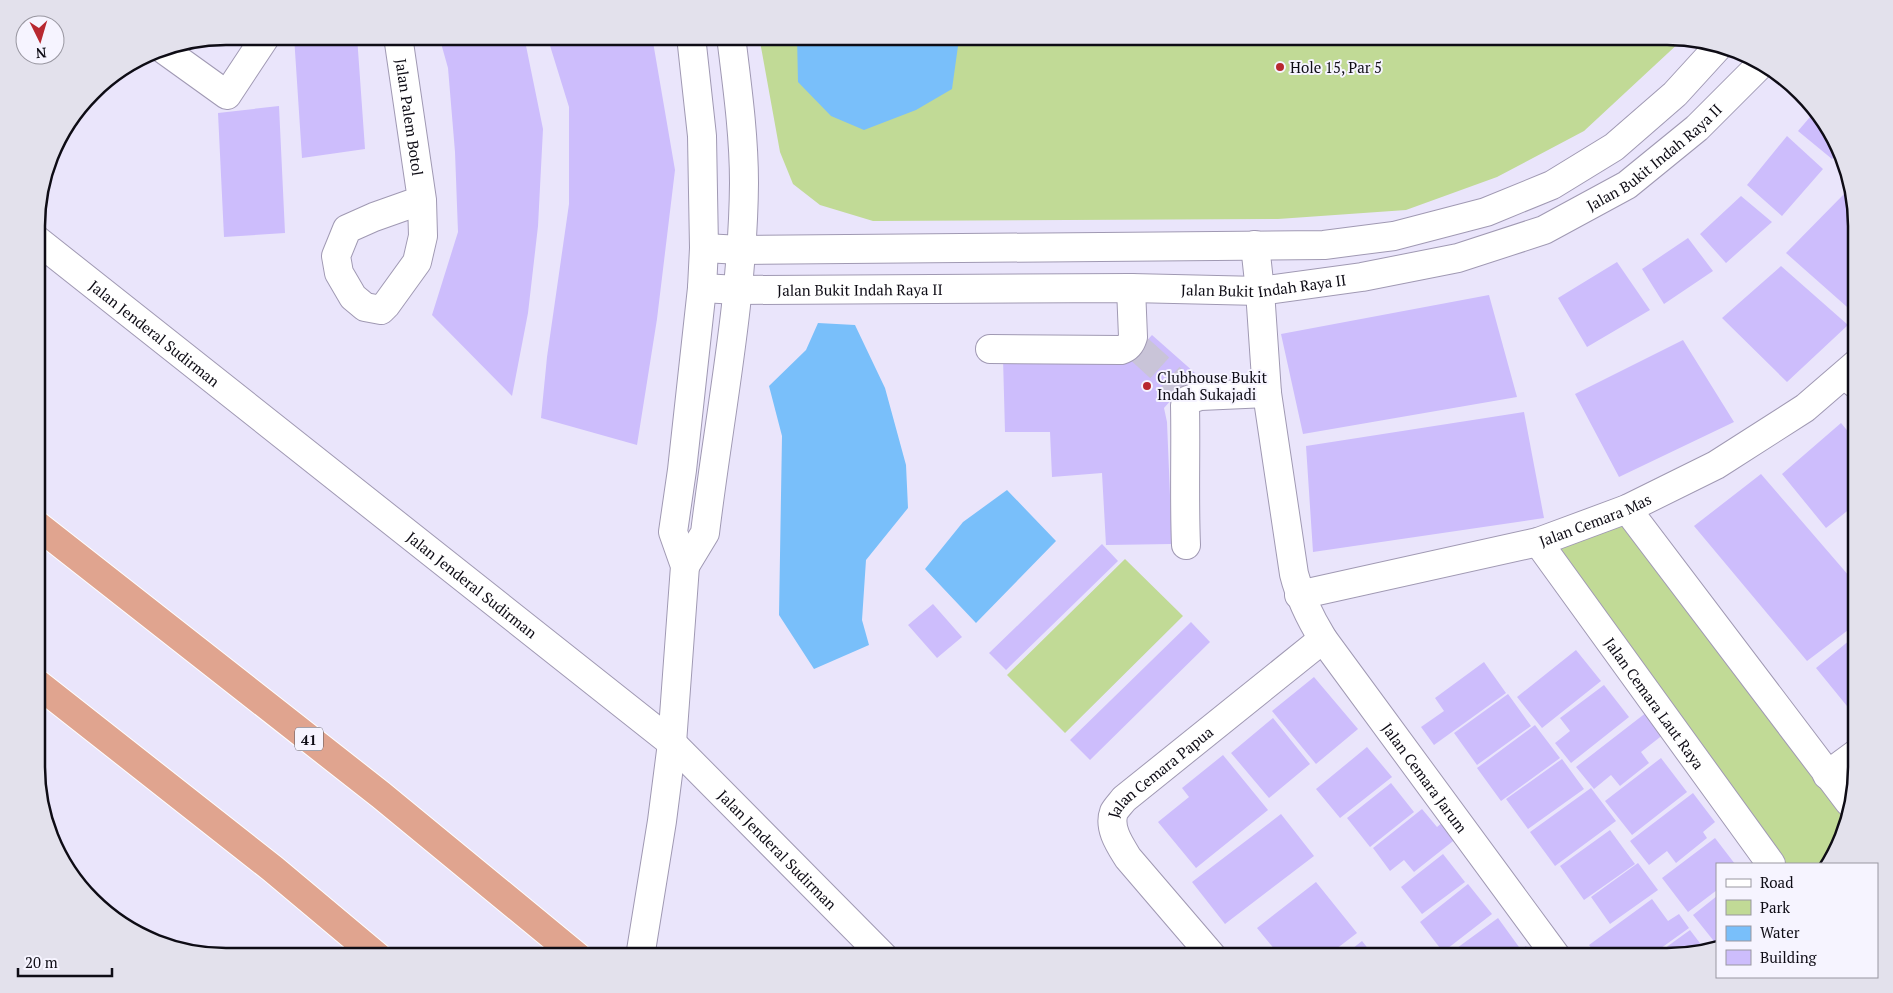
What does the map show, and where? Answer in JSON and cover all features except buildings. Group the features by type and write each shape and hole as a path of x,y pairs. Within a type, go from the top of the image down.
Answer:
{"highway":[{"name":"41","path":"45,531 381,795 567,948"},
{"path":"45,690 273,869 367,948"}],"street":[{"path":"170,54 227,95 260,45"},
{"name":"Jalan Palem Botol","path":"399,45 422,200"},
{"path":"641,948 672,743 685,566 673,532 682,470 702,288 704,248 702,136 692,45"},
{"path":"685,566 705,533 738,290 744,182 740,109 732,45"},
{"path":"704,248 741,250 1324,245 1394,236 1486,212 1552,185 1614,147 1675,94 1714,51"},
{"name":"Jalan Bukit Indah Raya II","path":"702,288 738,290 1131,288 1260,291 1362,277 1458,258 1544,230 1628,185 1697,128 1757,68"},
{"name":"Jalan Cemara Jarum","path":"1255,245 1267,393 1294,574 1299,595 1308,615 1323,639 1550,948"},
{"name":"Jalan Jenderal Sudirman","path":"45,246 672,743 875,948"},
{"path":"990,349 1121,350 1135,346 1131,288"},
{"name":"Jalan Cemara Mas","path":"1299,595 1538,542 1627,510 1716,464 1848,380"},
{"path":"1186,545 1184,508 1186,468 1185,405 1188,400 1187,393 1267,393"},
{"path":"1627,510 1845,798"},
{"name":"Jalan Cemara Laut Raya","path":"1538,542 1770,863"},
{"name":"Jalan Cemara Papua","path":"1205,948 1128,858 1118,843 1113,827 1114,812 1124,799 1323,639"},
{"path":"1827,775 1848,760"}],"green space":[{"path":"761,45 1677,45 1584,131 1497,177 1406,210 1278,219 873,221 820,205 793,184 780,152"},
{"path":"1627,509 1845,799 1834,837 1821,863 1770,863 1538,542"},
{"path":"1125,559 1183,616 1065,733 1007,675"}],"water":[{"path":"797,45 958,46 952,89 916,110 864,130 831,116 798,82"},
{"path":"818,323 855,325 885,388 906,465 908,508 866,560 862,620 869,645 814,669 779,615 782,436 769,386 806,350"},
{"path":"1007,490 1056,541 976,623 925,569 963,522"}],"tunnel":[{"path":"1139,349 1182,388"}],"place":[{"name":"Hole 15, Par 5","path":"1280,67"},
{"name":"Clubhouse Bukit Indah Sukajadi","path":"1147,386"}]}
